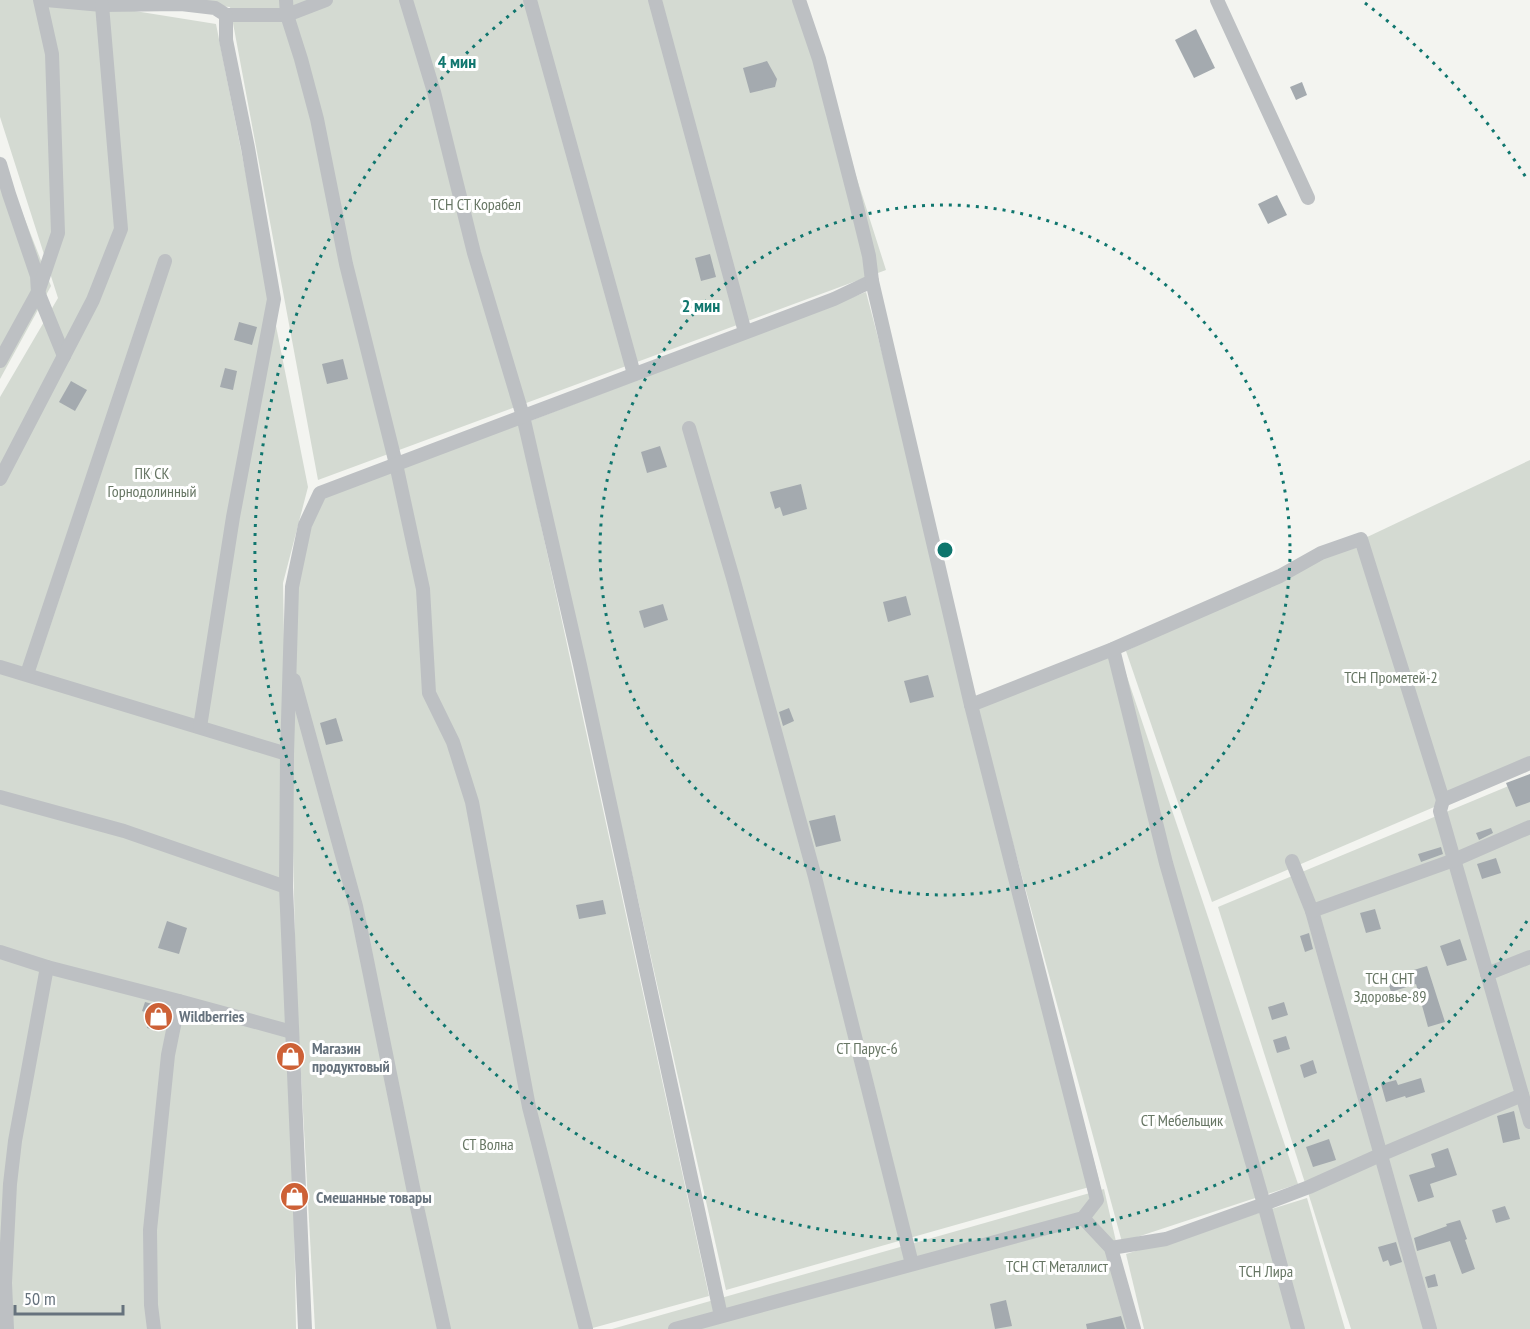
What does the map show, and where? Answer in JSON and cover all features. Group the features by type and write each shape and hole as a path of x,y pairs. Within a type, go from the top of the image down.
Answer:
{"street":[{"path":"0,361 38,292 58,233 52,54 40,0"},
{"path":"46,0 102,5 181,4 214,8 226,15 287,15 326,0"},
{"path":"286,0 287,15 317,119 346,264 396,464 423,589 429,693 453,742 472,802 529,1107 586,1329"},
{"path":"406,0 434,92 474,253 523,416 580,665 722,1316"},
{"path":"530,0 634,374"},
{"path":"655,0 745,332"},
{"path":"675,1329 1083,1218 1097,1200 970,705 855,199 819,59 799,0"},
{"path":"1217,0 1308,198"},
{"path":"0,479 93,300 120,229 102,5"},
{"path":"200,727 233,517 274,299 248,148 226,39 226,15"},
{"path":"0,164 37,276 38,292 64,356"},
{"path":"27,674 165,261"},
{"path":"305,1329 286,887 287,754 292,587 305,525 320,493 834,299 872,281"},
{"path":"688,428 733,578 815,877 912,1264"},
{"path":"970,705 1113,649 1280,576 1321,553 1361,539 1443,800 1440,811 1530,1122"},
{"path":"1113,649 1166,863 1298,1329"},
{"path":"290,666 356,906 444,1329"},
{"path":"0,667 287,754"},
{"path":"1443,800 1530,763"},
{"path":"0,796 124,831 286,887"},
{"path":"1312,911 1454,860 1530,827"},
{"path":"1292,861 1312,911 1430,1329"},
{"path":"0,952 47,967 292,1032"},
{"path":"1487,975 1530,957"},
{"path":"7,1329 5,1283 15,1141 47,967"},
{"path":"154,1329 151,1305 150,1230 168,1054 179,1001"},
{"path":"1111,1248 1166,1239 1264,1204 1309,1187 1522,1095"},
{"path":"1083,1218 1111,1248 1134,1329"}],"green space":[{"name":"ПК СК Горнодолинный","path":"0,0 66,0 216,24 308,487 283,583 296,1329 0,1329 0,397 58,298 0,117"},
{"name":"ТСН СТ Корабел","path":"150,0 800,0 886,270 318,480 230,7"},
{"path":"0,156 51,286 0,379"},
{"name":"СТ Парус-6","path":"866,292 1100,1184 726,1290 530,421"},
{"name":"СТ Волна","path":"519,424 709,1296 589,1329 315,1329 296,983 287,583 315,489"},
{"name":"ТСН Прометей-2","path":"1530,460 1530,766 1212,902 1126,651"},
{"name":"СТ Мебельщик","path":"1119,653 1298,1184 1122,1242 976,708"},
{"name":"ТСН СНТ Здоровье-89","path":"1530,777 1530,1329 1351,1329 1218,907"},
{"name":"ТСН СТ Металлист","path":"1104,1189 1136,1329 612,1329"},
{"name":"ТСН Лира","path":"1307,1198 1345,1329 1144,1329 1126,1254"}],"building":[{"path":"1196,29 1215,68 1194,78 1175,40"},
{"path":"767,61 777,79 775,87 750,93 743,68"},
{"path":"1302,82 1307,95 1296,100 1290,87"},
{"path":"1277,195 1287,215 1268,224 1258,204"},
{"path":"710,254 716,277 701,281 695,258"},
{"path":"239,322 257,327 252,345 234,340"},
{"path":"343,359 348,379 327,384 322,364"},
{"path":"225,368 237,371 233,390 220,387"},
{"path":"71,381 87,390 75,411 59,402"},
{"path":"660,446 667,467 647,473 641,452"},
{"path":"801,484 807,509 783,516 780,507 775,509 770,492"},
{"path":"906,596 911,615 888,622 883,602"},
{"path":"663,604 668,620 644,628 639,611"},
{"path":"928,675 934,697 910,703 904,681"},
{"path":"789,708 794,721 783,726 779,712"},
{"path":"336,718 343,741 326,745 320,723"},
{"path":"1530,774 1530,802 1516,807 1506,783"},
{"path":"835,815 841,841 816,847 809,821"},
{"path":"1491,828 1493,833 1479,840 1476,833"},
{"path":"1441,847 1443,854 1421,862 1418,854"},
{"path":"1496,858 1501,873 1482,879 1477,864"},
{"path":"603,900 606,914 579,919 576,905"},
{"path":"1375,909 1381,929 1366,933 1360,913"},
{"path":"167,921 187,928 179,954 158,948"},
{"path":"1309,933 1313,949 1305,952 1300,936"},
{"path":"1460,939 1467,960 1447,966 1440,946"},
{"path":"1427,966 1445,1022 1428,1027 1416,984 1391,992 1386,975 1403,970 1404,973"},
{"name":"Wildberries","path":"145,1002 168,1008 164,1027 161,1026 159,1031 147,1028 149,1020 145,1019 147,1013 142,1011"},
{"path":"1284,1002 1288,1015 1272,1020 1268,1007"},
{"path":"1286,1036 1290,1049 1277,1053 1273,1040"},
{"path":"1313,1060 1317,1073 1304,1078 1300,1065"},
{"path":"1421,1078 1425,1092 1386,1102 1381,1084 1396,1080 1398,1085"},
{"path":"1514,1111 1520,1139 1503,1143 1497,1116"},
{"path":"1329,1139 1336,1160 1313,1167 1306,1147"},
{"path":"1448,1148 1457,1175 1430,1184 1434,1197 1418,1202 1409,1175 1435,1167 1431,1154"},
{"path":"1505,1206 1510,1219 1496,1223 1492,1210"},
{"path":"1460,1220 1475,1269 1462,1274 1450,1241 1417,1251 1414,1238"},
{"path":"1396,1242 1402,1262 1390,1266 1388,1260 1383,1262 1378,1247"},
{"path":"1435,1274 1438,1286 1428,1288 1425,1277"},
{"path":"1006,1300 1012,1326 995,1329 990,1304"},
{"path":"1121,1316 1125,1329 1087,1329 1086,1324"}],"place":[{"name":"Wildberries","path":"158,1016"},
{"name":"Магазин продуктовый","path":"291,1057"},
{"name":"Смешанные товары","path":"295,1197"}]}
